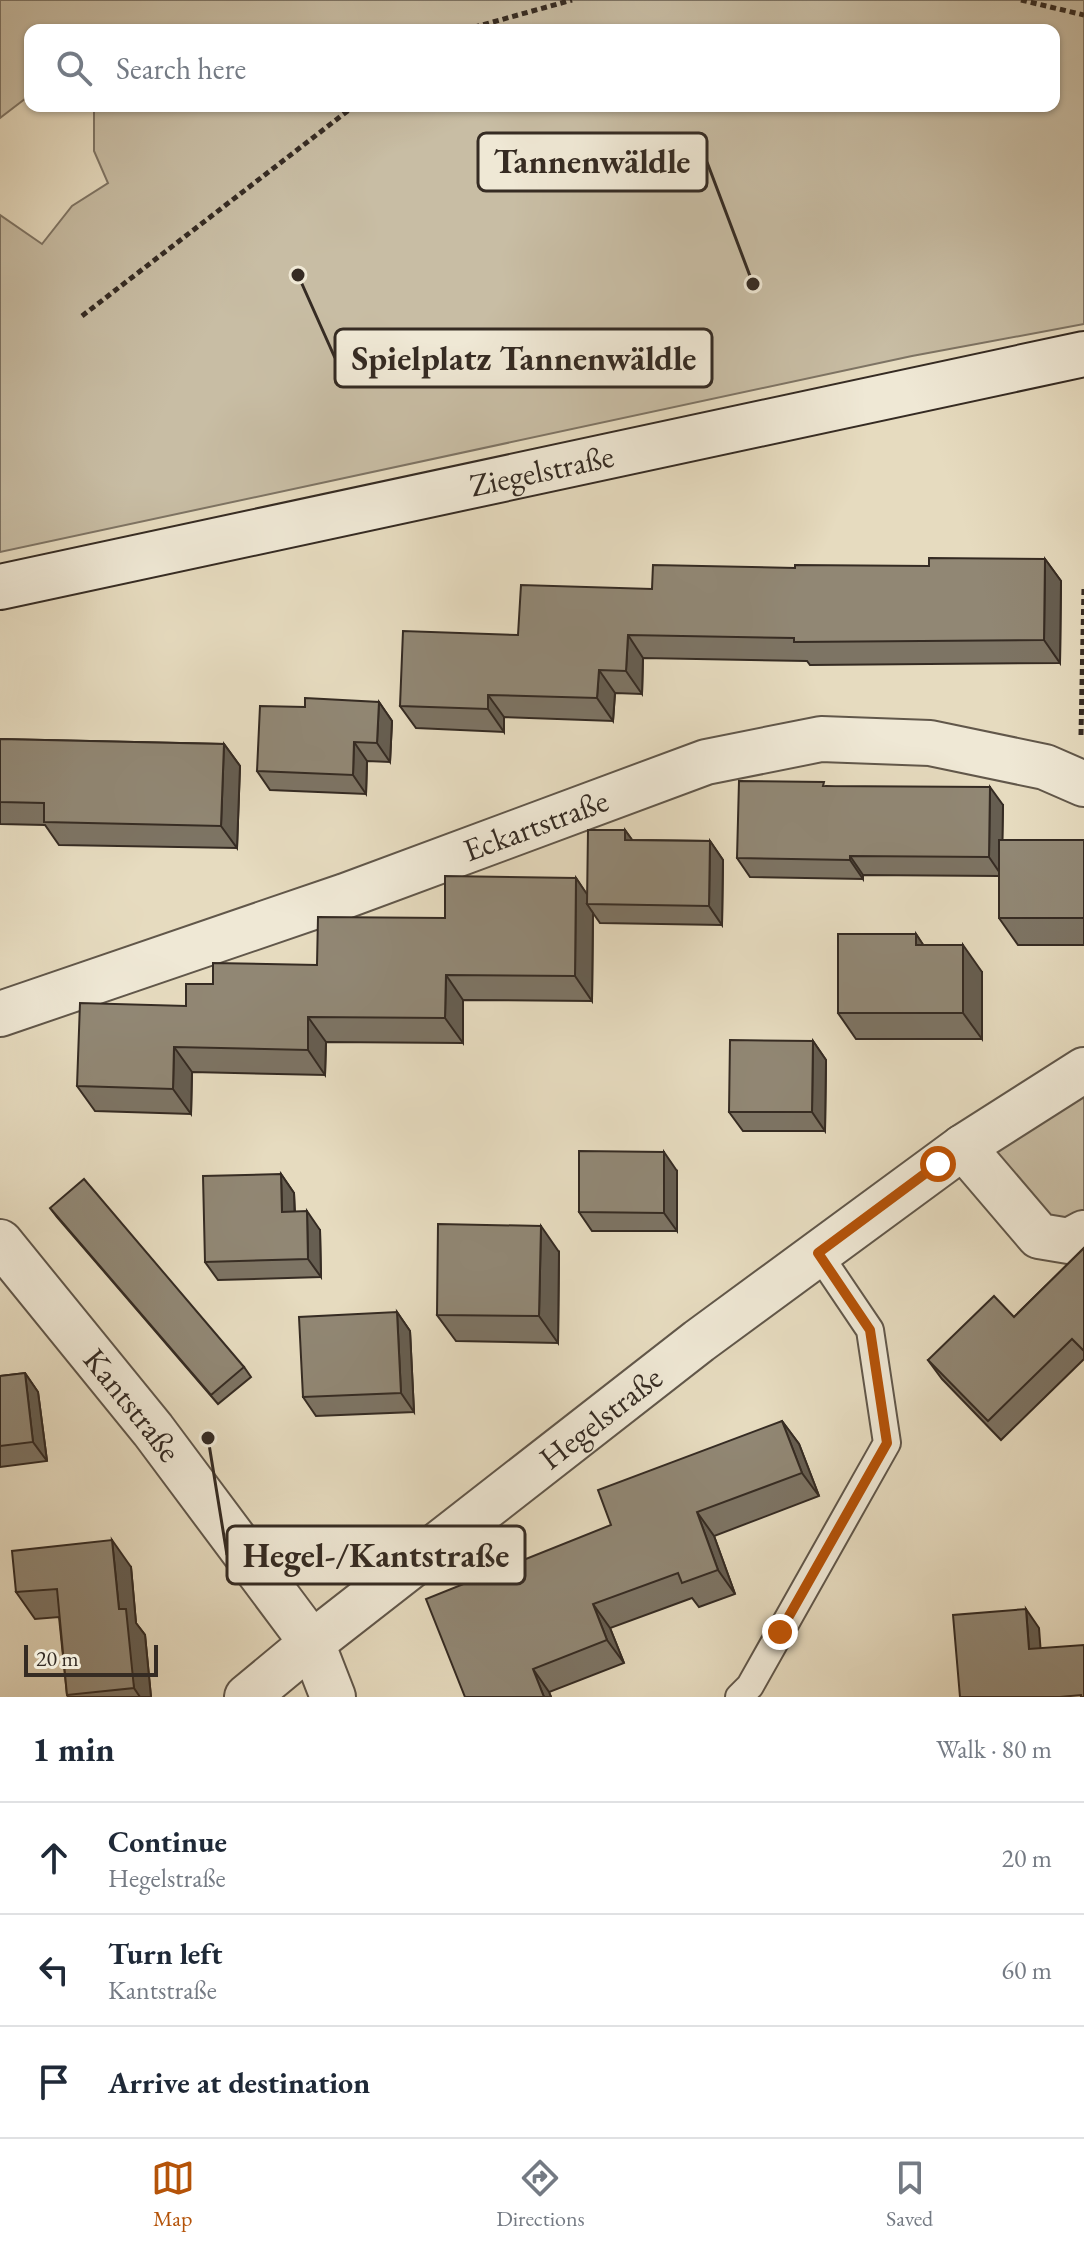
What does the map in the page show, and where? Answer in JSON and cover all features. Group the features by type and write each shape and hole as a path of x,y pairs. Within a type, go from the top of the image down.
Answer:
{"street":[{"name":"Ziegelstraße","path":"0,587 1084,354"},
{"name":"Eckartstraße","path":"0,1014 345,896 706,762 821,739 930,743 1045,767 1082,783"},
{"name":"Hegelstraße","path":"247,1697 686,1350 963,1147 1084,1070"},
{"path":"963,1147 1039,1236 1069,1241 1084,1233"},
{"name":"Kantstraße","path":"0,1242 153,1430 312,1643 333,1697"}],"lane":[{"path":"739,1697 750,1686 887,1443 870,1330 818,1253"}],"path":[{"path":"486,24 572,0"},
{"path":"1021,0 1084,15"},
{"path":"82,316 346,112"},
{"path":"1082,783 1084,588"}],"shaded area":[{"path":"0,0 1084,0 1084,324 912,356 0,552 0,215 42,244 72,206 108,183 94,151 94,112 1060,112 1060,24 24,24 24,100 0,118"},
{"path":"1084,1070 1084,1233 1069,1241 963,1147"}],"building":[{"path":"929,558 1045,559 1044,640 794,642 794,638 628,635 626,671 599,670 597,698 488,695 488,709 400,706 403,631 518,635 521,585 652,589 653,565 795,568 795,565 929,566"},
{"path":"305,698 379,702 377,743 354,742 353,775 257,771 260,706 305,707"},
{"path":"0,739 224,744 221,826 44,822 44,803 0,802"},
{"path":"739,781 824,782 823,786 990,787 989,857 850,856 850,860 737,858"},
{"path":"588,830 625,830 625,840 710,841 709,906 587,904"},
{"path":"999,840 1084,840 1084,918 999,918"},
{"path":"445,876 576,878 575,976 446,975 445,1018 308,1017 308,1050 174,1047 173,1089 77,1086 80,1003 186,1006 186,984 213,984 213,963 317,965 318,917 445,918"},
{"path":"838,934 916,934 916,945 963,945 963,1013 838,1013"},
{"path":"730,1040 813,1041 812,1112 729,1112"},
{"path":"579,1151 664,1152 664,1213 579,1212"},
{"path":"281,1174 282,1212 307,1211 308,1259 205,1262 203,1176"},
{"path":"84,1179 244,1367 211,1395 50,1208"},
{"path":"438,1224 541,1226 539,1316 437,1315"},
{"path":"1084,1248 1084,1351 1072,1339 988,1421 928,1360 994,1296 1014,1317"},
{"path":"397,1312 401,1393 303,1397 299,1317"},
{"path":"25,1373 33,1442 0,1446 0,1376"},
{"path":"782,1421 802,1473 697,1512 718,1570 682,1583 678,1573 593,1604 607,1640 533,1669 544,1697 465,1697 426,1599 611,1525 598,1490"},
{"path":"112,1540 119,1609 126,1609 134,1688 67,1695 57,1589 16,1592 12,1551"},
{"path":"1026,1609 1029,1649 1084,1645 1084,1697 960,1697 953,1615"}],"place":[{"name":"Spielplatz Tannenwäldle","path":"298,275"},
{"name":"Tannenwäldle","path":"753,284"},
{"name":"Hegel-/Kantstraße","path":"208,1438"}],"route":[{"path":"780,1632 887,1443 870,1330 818,1253 938,1164"}]}
